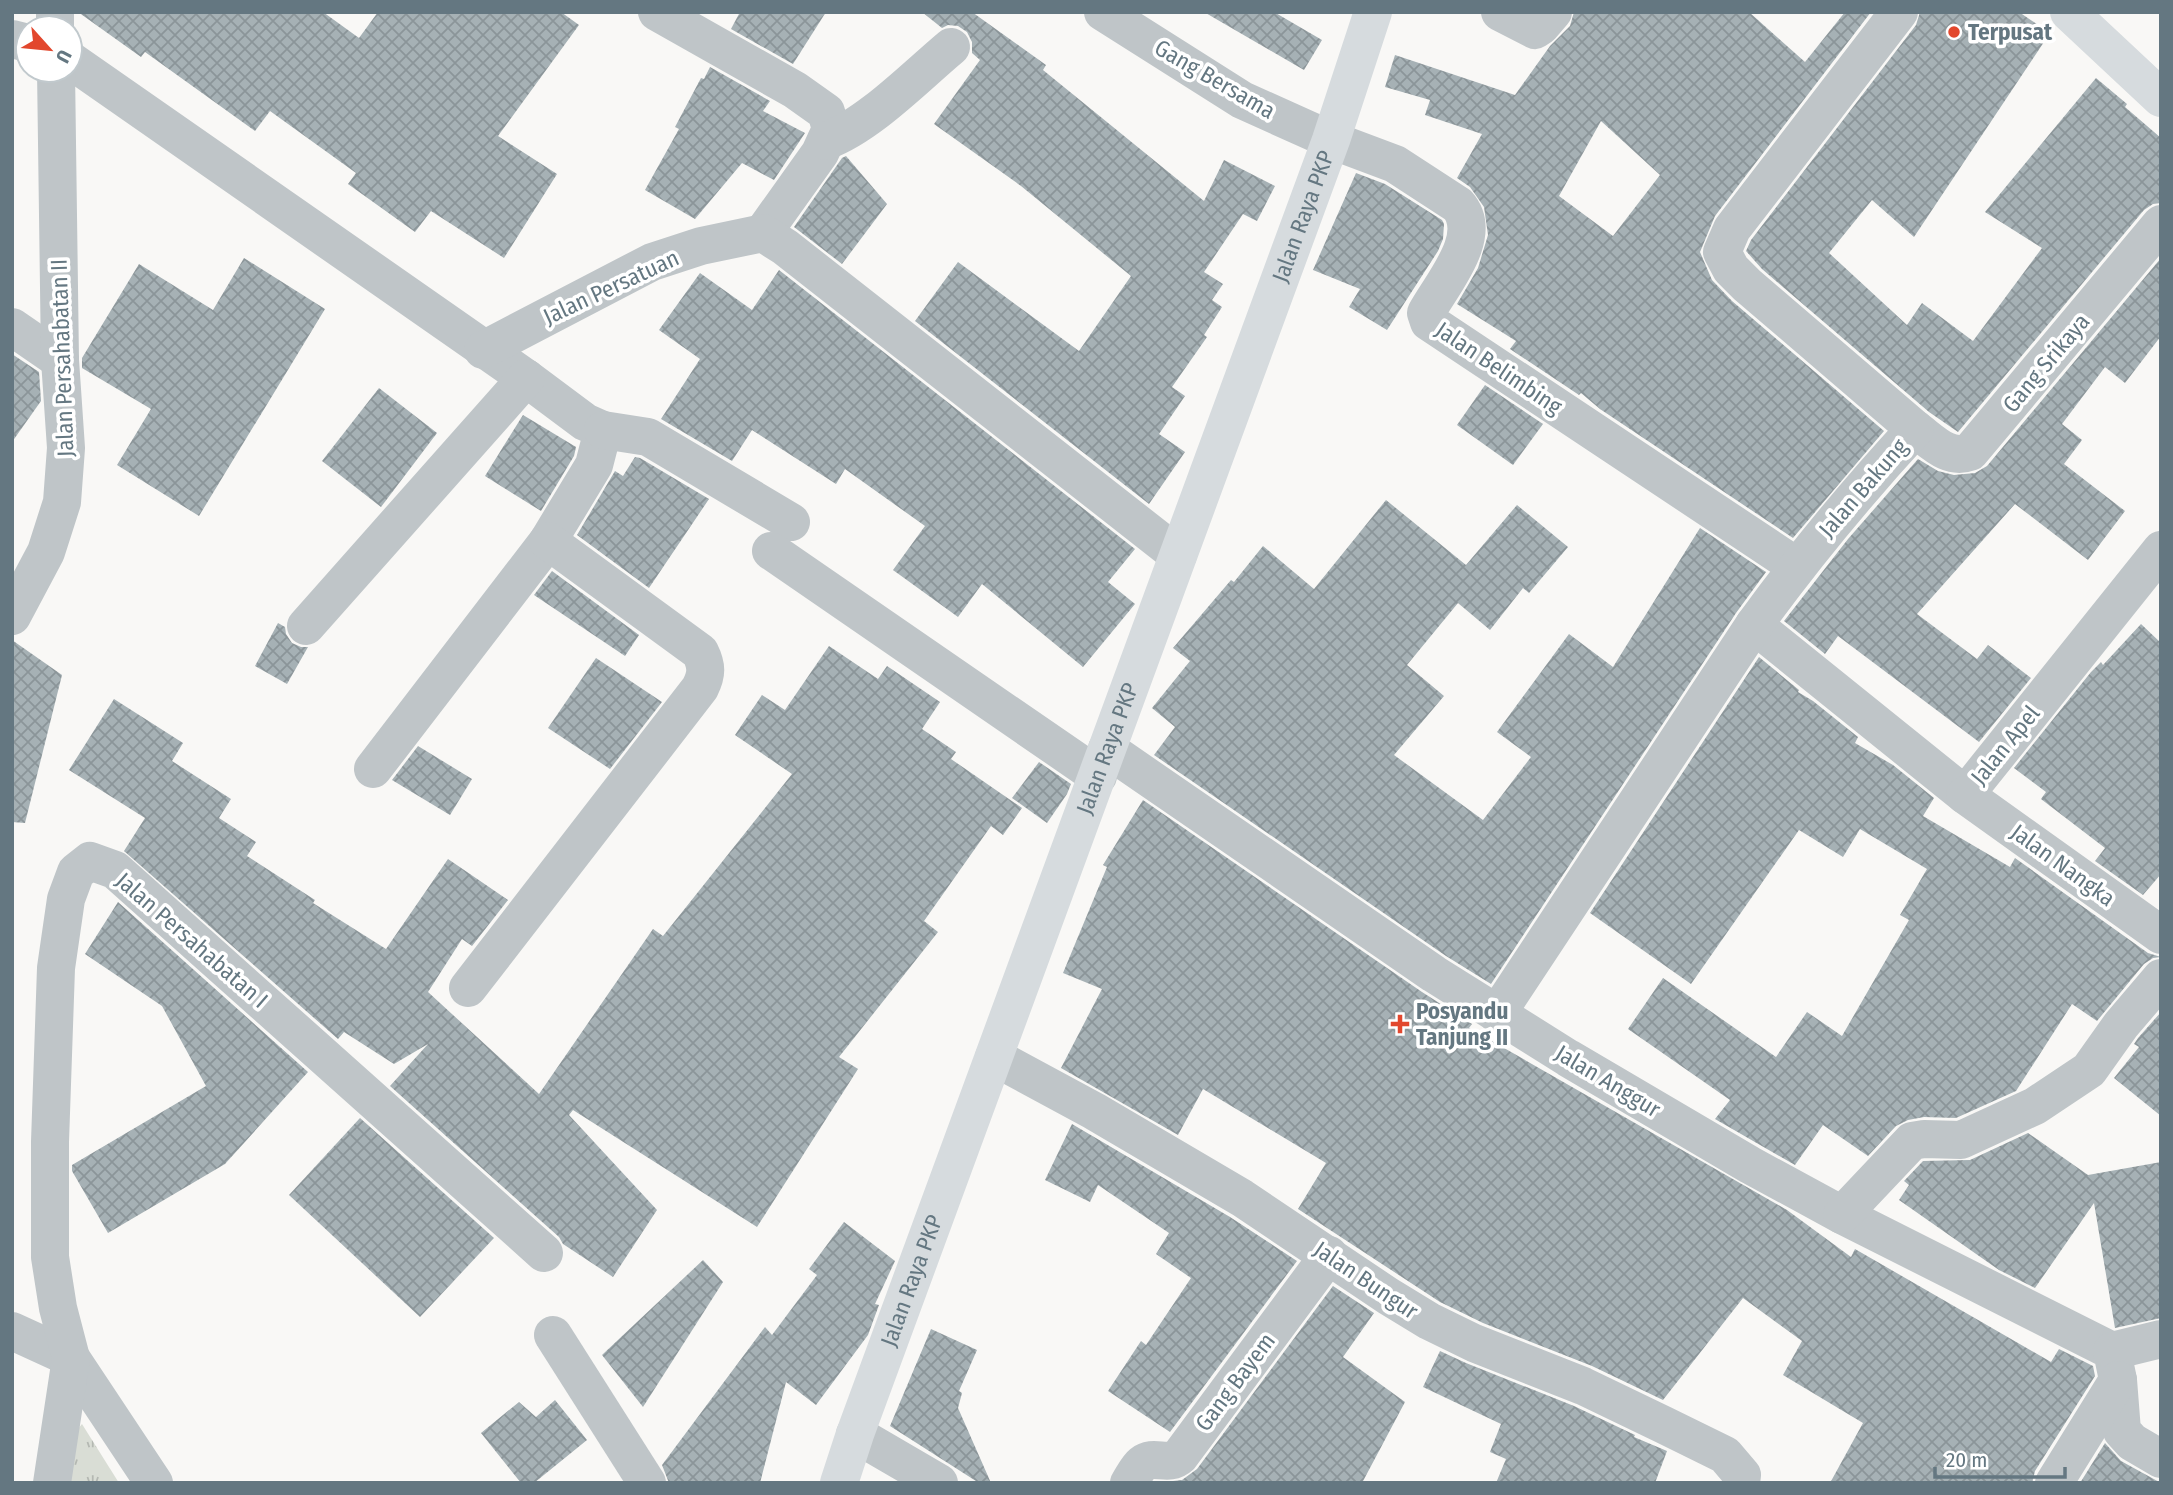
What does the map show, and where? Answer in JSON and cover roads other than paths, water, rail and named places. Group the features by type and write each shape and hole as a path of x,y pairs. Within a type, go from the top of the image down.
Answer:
{"street":[{"path":"657,12 795,90 826,112 831,129 820,153 763,233 796,255 1178,555"},
{"name":"Gang Bersama","path":"1103,12 1242,100 1331,140"},
{"name":"Jalan Raya PKP","path":"839,1483 1331,140 1373,12"},
{"path":"1500,12 1535,30 1553,12"},
{"name":"Jalan Bakung","path":"1497,1014 1797,566 1915,429 1746,285 1731,269 1721,252 1732,229 1899,12"},
{"path":"2069,12 2161,98"},
{"path":"826,141 848,130 887,102 951,47"},
{"name":"Jalan Persahabatan II","path":"12,616 46,552 61,502 66,448 60,360 61,84"},
{"path":"78,84 526,378 585,422 603,430 594,465 548,541 373,769"},
{"name":"Jalan Belimbing","path":"1331,140 1395,164 1458,205 1466,214 1468,228 1456,266 1426,313 1429,322 1797,566"},
{"name":"Gang Srikaya","path":"1915,429 1952,455 1970,452 2161,224"},
{"name":"Jalan Persatuan","path":"483,350 652,262 701,246 763,233"},
{"path":"12,327 60,360"},
{"path":"306,626 526,378"},
{"name":"Jalan Anggur","path":"603,430 648,437 781,537 1102,763 1497,1014 1750,1165 2115,1365"},
{"path":"468,988 700,688 705,678 707,665 700,652 548,541"},
{"name":"Jalan Apel","path":"1755,625 1965,795 2161,550"},
{"name":"Jalan Nangka","path":"1965,795 2161,935"},
{"name":"Jalan Persahabatan I","path":"71,1357 58,1308 51,1257 50,1142 56,968 66,899 76,872 90,861 115,870 544,1253"},
{"path":"1842,1216 1912,1141 1961,1140 2035,1106 2089,1070 2121,1025 2161,978"},
{"name":"Jalan Bungur","path":"993,1057 1167,1153 1242,1198 1429,1321 1474,1343 1583,1386 1725,1455 1738,1467 1742,1475 1741,1483"},
{"name":"Gang Bayem","path":"1129,1483 1146,1461 1171,1462 1180,1456 1329,1255"},
{"path":"12,1331 71,1357 154,1483"},
{"path":"553,1335 647,1483"},
{"path":"2054,1483 2115,1365 2161,1339"},
{"path":"52,1483 71,1357"},
{"path":"2115,1365 2122,1431 2132,1443 2161,1459"},
{"path":"855,1434 939,1483"}],"place":[{"name":"Terpusat","path":"1954,32"},
{"name":"Posyandu Tanjung II","path":"1400,1024"}]}
